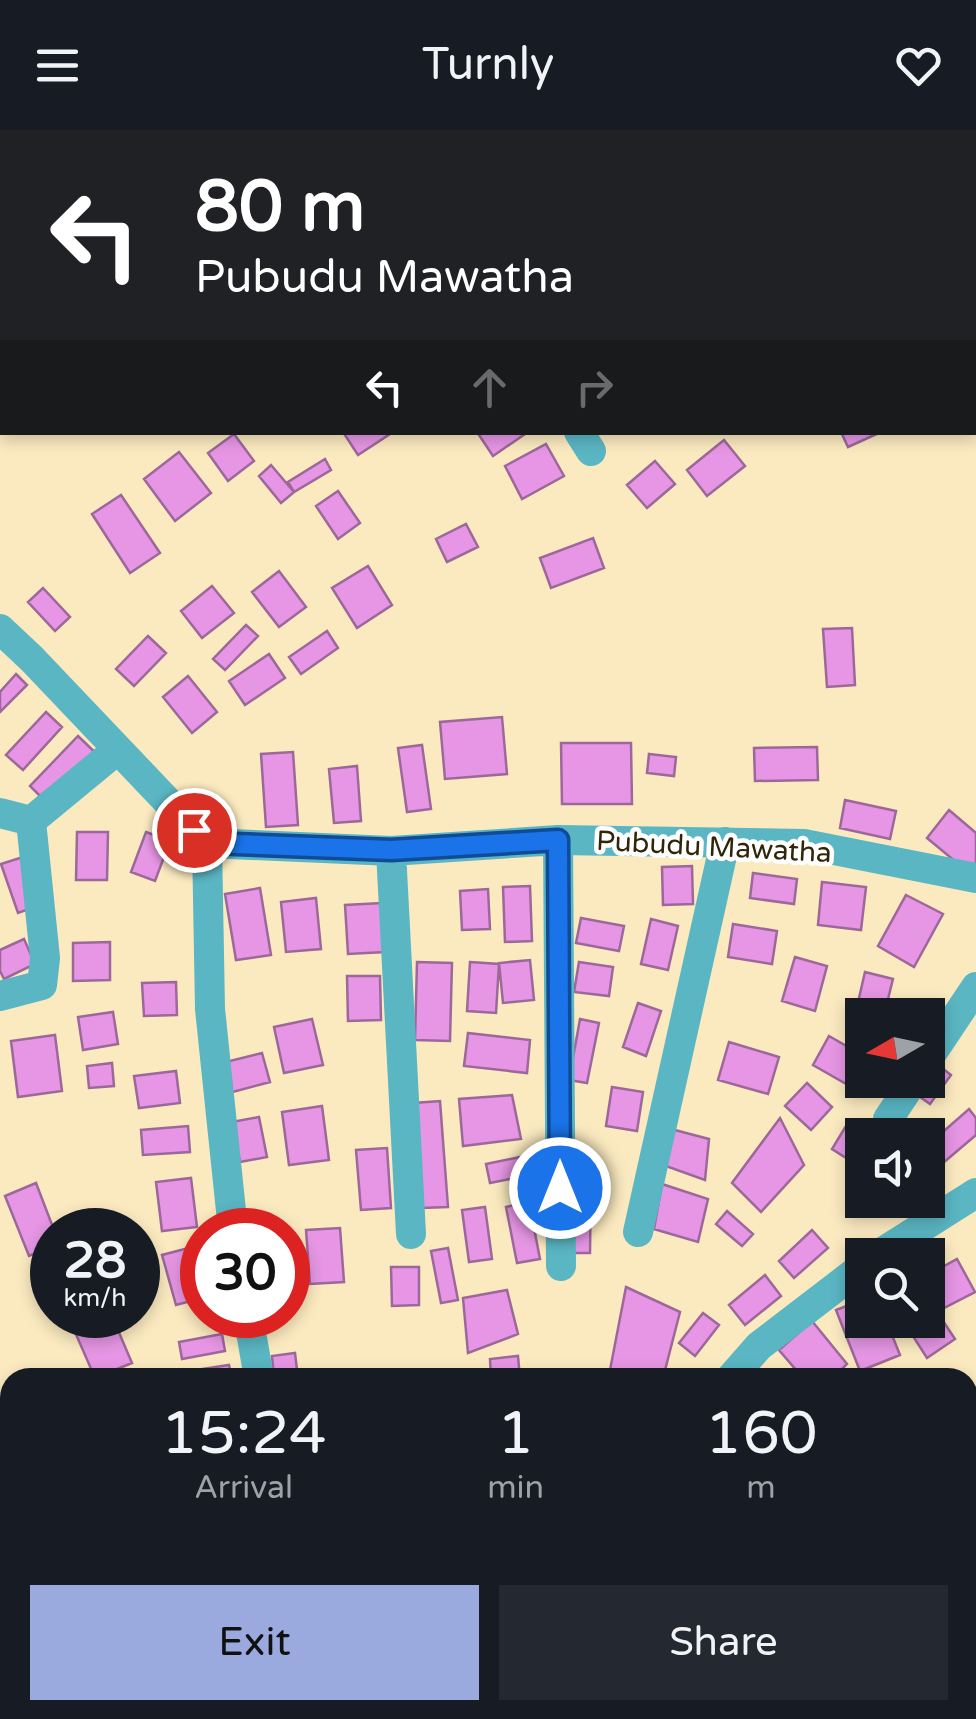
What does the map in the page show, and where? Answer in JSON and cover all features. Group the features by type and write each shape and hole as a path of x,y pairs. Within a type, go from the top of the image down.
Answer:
{"street":[{"path":"0,629 208,843 210,1009 232,1208"},
{"path":"31,821 117,750"},
{"path":"0,813 31,821"},
{"path":"0,996 42,985 45,958 31,821"},
{"path":"558,840 561,1266"},
{"name":"Pubudu Mawatha","path":"208,843 391,850 558,840 804,844 976,878"},
{"path":"638,1232 726,842"},
{"path":"391,850 410,1234"},
{"path":"945,1034 976,987"},
{"path":"905,1238 976,1193"},
{"path":"740,1368 759,1346 845,1280"},
{"path":"252,1338 258,1368"}],"building":[{"path":"235,435 254,461 228,481 208,453"},
{"path":"345,435 388,435 358,455"},
{"path":"479,435 524,435 493,456"},
{"path":"842,435 874,435 848,447"},
{"path":"724,440 745,466 707,496 687,470"},
{"path":"546,444 564,476 522,499 505,466"},
{"path":"179,452 211,493 175,521 144,479"},
{"path":"325,459 331,470 294,492 288,482"},
{"path":"655,461 675,484 647,508 627,485"},
{"path":"271,465 294,492 281,503 259,476"},
{"path":"338,491 360,523 338,539 316,506"},
{"path":"121,495 160,553 130,573 92,514"},
{"path":"466,524 478,547 447,562 436,539"},
{"path":"593,538 604,568 551,588 540,558"},
{"path":"368,566 392,605 357,628 332,588"},
{"path":"279,571 306,607 279,627 252,592"},
{"path":"212,586 234,613 202,638 181,611"},
{"path":"43,588 70,617 55,631 28,602"},
{"path":"246,625 258,636 225,670 213,659"},
{"path":"852,628 855,685 827,687 823,629"},
{"path":"327,631 338,648 301,674 289,657"},
{"path":"148,636 166,653 134,686 116,669"},
{"path":"269,654 285,678 245,705 229,681"},
{"path":"16,674 27,685 0,712 0,692"},
{"path":"188,676 217,712 192,733 163,697"},
{"path":"46,712 62,727 23,770 6,755"},
{"path":"502,717 507,774 445,779 440,722"},
{"path":"78,736 102,759 53,809 30,786"},
{"path":"561,743 631,743 632,804 562,804"},
{"path":"422,745 431,809 407,812 398,748"},
{"path":"817,747 818,780 755,781 754,748"},
{"path":"293,752 298,825 266,827 261,754"},
{"path":"649,754 676,757 674,776 647,773"},
{"path":"357,766 361,821 334,823 329,769"},
{"path":"845,800 896,811 890,839 840,828"},
{"path":"949,810 976,833 974,877 927,838"},
{"path":"77,832 108,832 107,880 76,880"},
{"path":"146,832 170,841 155,881 131,872"},
{"path":"29,855 46,903 18,913 1,864"},
{"path":"692,866 693,904 663,905 662,867"},
{"path":"753,873 797,879 794,904 750,898"},
{"path":"822,882 866,887 861,930 818,925"},
{"path":"530,886 532,941 505,942 503,887"},
{"path":"260,888 271,955 236,960 225,894"},
{"path":"488,889 490,929 462,930 460,891"},
{"path":"906,895 943,914 914,967 878,946"},
{"path":"316,898 321,949 286,952 281,902"},
{"path":"382,903 385,952 348,954 345,905"},
{"path":"581,918 624,926 619,951 576,943"},
{"path":"651,919 678,926 668,970 641,964"},
{"path":"733,924 777,931 772,964 728,957"},
{"path":"24,939 35,964 4,979 0,950"},
{"path":"110,942 110,980 73,981 73,943"},
{"path":"795,957 827,966 815,1011 782,1001"},
{"path":"530,960 534,1000 503,1003 499,963"},
{"path":"417,962 452,963 450,1041 415,1040"},
{"path":"470,962 499,964 496,1013 467,1011"},
{"path":"579,962 613,967 609,996 574,992"},
{"path":"865,972 893,979 888,998 859,998"},
{"path":"347,976 380,976 381,1020 348,1021"},
{"path":"176,982 177,1015 144,1016 142,983"},
{"path":"638,1003 661,1011 646,1056 623,1047"},
{"path":"113,1012 118,1044 83,1050 78,1017"},
{"path":"312,1019 323,1065 284,1073 274,1027"},
{"path":"580,1019 599,1023 587,1083 569,1080"},
{"path":"468,1033 530,1040 527,1073 464,1066"},
{"path":"55,1035 62,1091 18,1097 11,1041"},
{"path":"829,1036 845,1045 845,1083 813,1065"},
{"path":"729,1042 779,1057 768,1094 718,1080"},
{"path":"262,1053 270,1082 229,1093 222,1063"},
{"path":"112,1063 114,1086 89,1088 87,1066"},
{"path":"176,1071 180,1103 139,1108 134,1076"},
{"path":"807,1083 832,1107 811,1130 785,1106"},
{"path":"612,1087 643,1092 637,1131 606,1126"},
{"path":"512,1095 521,1139 463,1146 459,1099"},
{"path":"440,1101 448,1207 422,1208 414,1103"},
{"path":"322,1106 329,1160 289,1165 282,1112"},
{"path":"969,1109 976,1118 976,1135 945,1161 945,1130"},
{"path":"259,1117 267,1157 240,1162 232,1122"},
{"path":"780,1118 804,1165 761,1212 732,1183"},
{"path":"188,1126 190,1152 143,1155 141,1130"},
{"path":"845,1128 845,1157 832,1149"},
{"path":"671,1129 709,1139 705,1180 663,1165"},
{"path":"387,1148 391,1208 361,1210 356,1150"},
{"path":"525,1156 530,1175 490,1183 486,1164"},
{"path":"569,1172 591,1173 590,1253 568,1253"},
{"path":"191,1178 195,1208 180,1208 180,1229 162,1231 156,1182"},
{"path":"36,1183 46,1208 30,1208 30,1256 29,1256 5,1196"},
{"path":"662,1184 708,1199 698,1242 654,1229"},
{"path":"529,1202 540,1259 517,1263 506,1207"},
{"path":"485,1207 492,1259 469,1262 462,1210"},
{"path":"727,1211 753,1234 742,1246 716,1224"},
{"path":"340,1228 344,1282 310,1284 310,1230"},
{"path":"812,1230 828,1248 794,1278 779,1261"},
{"path":"448,1248 458,1300 441,1303 431,1251"},
{"path":"180,1250 180,1304 176,1305 162,1255"},
{"path":"957,1259 975,1292 945,1307 945,1266"},
{"path":"391,1267 419,1267 419,1305 392,1306"},
{"path":"765,1275 781,1296 745,1325 729,1305"},
{"path":"626,1287 680,1312 666,1368 610,1368"},
{"path":"507,1290 518,1334 468,1353 463,1298"},
{"path":"845,1307 845,1333 836,1310"},
{"path":"703,1313 719,1325 695,1356 679,1343"},
{"path":"812,1321 847,1364 843,1368 794,1368 779,1350"},
{"path":"945,1324 955,1339 927,1358 914,1338 945,1338"},
{"path":"78,1338 121,1338 132,1363 120,1368 91,1368"},
{"path":"223,1338 225,1351 182,1359 179,1342"},
{"path":"847,1338 893,1338 900,1355 859,1368"},
{"path":"295,1353 297,1368 273,1368 272,1356"},
{"path":"518,1356 519,1368 490,1368 490,1359"}],"route":[{"path":"194,830 208,843 391,850 558,840 560,1188"}]}
